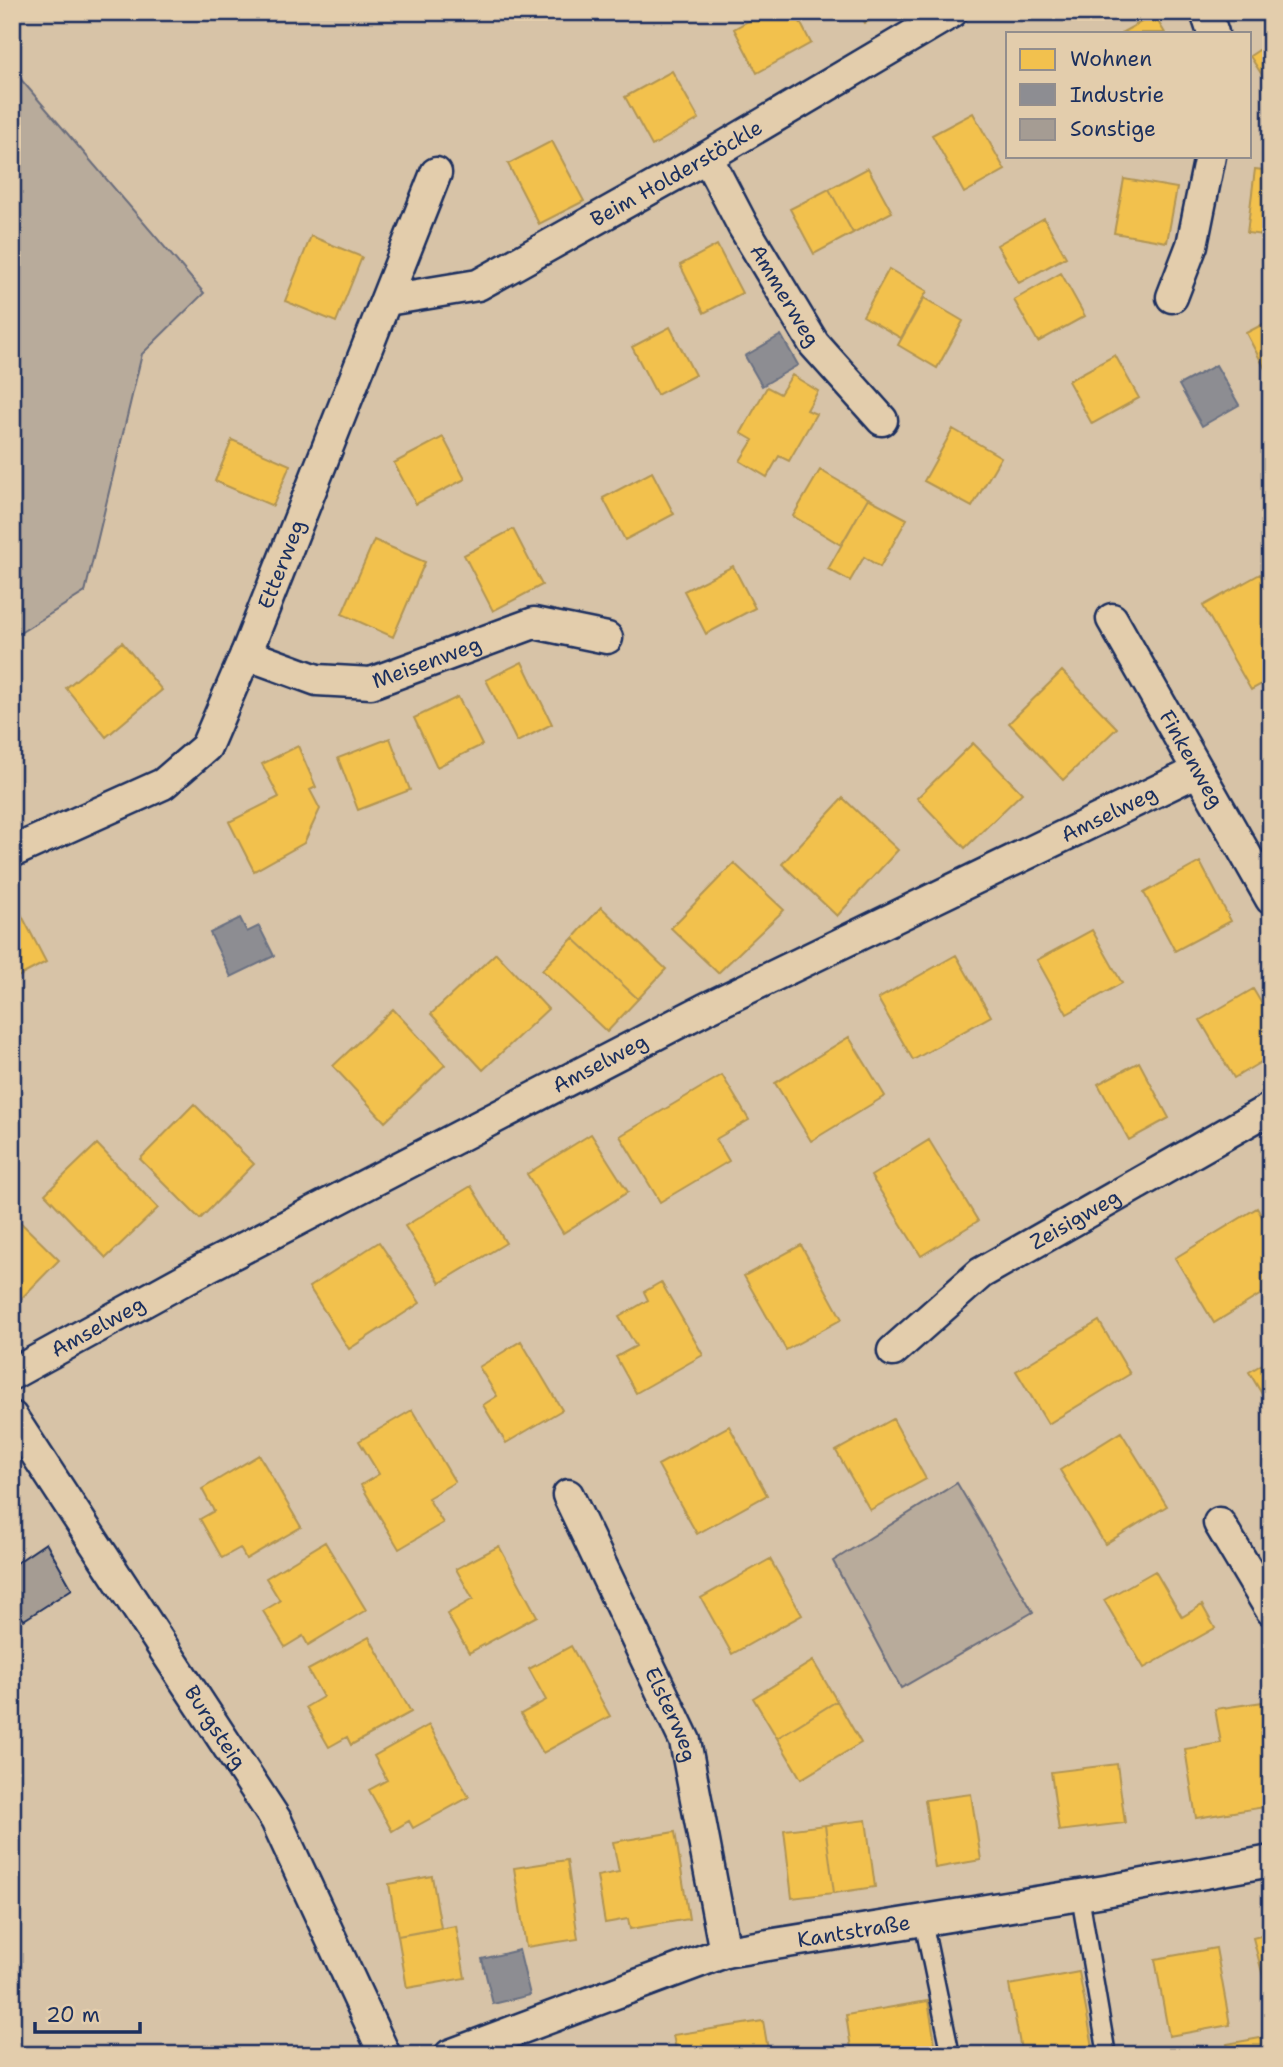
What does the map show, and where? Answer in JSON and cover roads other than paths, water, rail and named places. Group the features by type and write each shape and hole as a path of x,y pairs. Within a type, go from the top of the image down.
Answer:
{"street":[{"name":"Beim Holderstöckle","path":"387,300 478,285 708,157 952,12"},
{"path":"1206,12 1213,32"},
{"name":"Ammerweg","path":"708,157 743,226 814,344 882,420"},
{"path":"1172,297 1192,245 1210,158"},
{"name":"Etterweg","path":"12,852 163,784 206,747 246,654 436,173"},
{"name":"Finkenweg","path":"1112,619 1271,899"},
{"name":"Meisenweg","path":"246,654 317,680 371,683 534,623 607,638"},
{"name":"Amselweg","path":"12,1374 207,1266 705,1009 1198,771"},
{"name":"Zeisigweg","path":"893,1351 981,1273 1271,1108"},
{"name":"Burgsteig","path":"12,1416 276,1820 385,2055"},
{"name":"Elsterweg","path":"568,1495 685,1741 725,1952"},
{"path":"1219,1523 1271,1610"},
{"name":"Kantstraße","path":"450,2055 725,1952 1080,1896 1271,1860"}],"lane":[{"path":"1080,1896 1107,2055"},
{"path":"923,1921 951,2055"}]}
